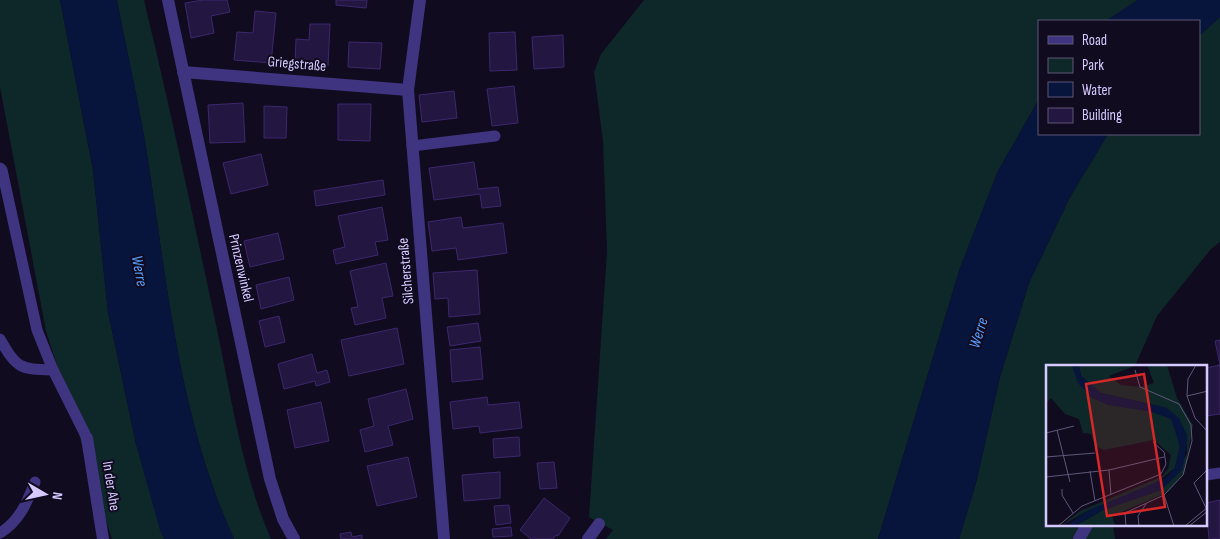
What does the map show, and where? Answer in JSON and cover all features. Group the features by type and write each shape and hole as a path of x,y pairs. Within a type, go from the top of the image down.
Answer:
{"street":[{"name":"Prinzenwinkel","path":"168,0 270,479 283,519 294,539"},
{"name":"Silcherstraße","path":"420,0 408,90 444,539"},
{"name":"Griegstraße","path":"183,72 408,90"},
{"name":"In der Ahe","path":"87,438 103,539"},
{"path":"588,539 599,524"},
{"path":"1079,539 1086,526"}],"lane":[{"path":"412,146 495,136"},
{"path":"0,168 2,170 37,330 53,370 87,438"},
{"path":"0,339 12,360 20,367 53,370"},
{"path":"0,533 15,521 27,505 35,482"}],"green space":[{"path":"0,0 60,0 93,170 108,312 136,444 164,539 112,539 46,331 0,87"},
{"path":"117,0 144,0 164,83 239,438 253,490 271,539 234,539 216,495 201,450 189,403 170,309 146,146"},
{"path":"644,0 1138,0 1108,20 1038,20 1038,101 998,171 960,268 878,539 606,539 613,530 589,517 607,251 603,141 594,72 601,54"},
{"path":"1220,17 1220,242 1211,249 1157,316 1135,365 1046,365 1046,526 1113,526 1115,539 959,539 976,483 1000,377 1029,283 1070,197 1107,135 1200,135 1200,35"}],"water":[{"name":"Werre","path":"60,0 117,0 142,125 170,309 189,403 201,450 216,495 234,539 164,539 160,530 136,444 108,312 93,170"},
{"path":"1138,0 1220,0 1220,17 1200,35 1200,20 1108,20"},
{"name":"Werre","path":"1038,101 1038,135 1107,135 1070,197 1029,283 1000,377 976,483 959,539 878,539 960,268 998,171"}],"building":[{"path":"203,0 227,0 230,12 211,16 214,33 191,38 185,3"},
{"path":"336,0 367,0 366,8 336,5"},
{"path":"255,11 276,13 271,63 234,60 237,32 253,33"},
{"path":"310,24 330,24 328,66 295,65 296,39 309,40"},
{"path":"515,32 517,70 490,71 489,33"},
{"path":"563,35 564,67 534,69 532,37"},
{"path":"349,42 382,43 380,69 348,67"},
{"path":"514,86 518,123 492,126 487,89"},
{"path":"454,91 457,118 422,122 419,95"},
{"path":"243,103 245,142 210,143 208,105"},
{"path":"338,104 371,104 370,141 338,140"},
{"path":"264,106 287,107 286,138 264,138"},
{"path":"261,154 268,185 231,194 223,163"},
{"path":"474,162 478,189 498,187 501,206 482,208 480,194 434,200 429,168"},
{"path":"383,180 385,195 316,206 314,191"},
{"path":"382,207 388,240 375,242 378,255 336,264 333,250 345,247 338,216"},
{"path":"461,217 463,228 503,223 507,253 458,260 456,248 432,251 428,222"},
{"path":"278,233 284,259 250,267 244,241"},
{"path":"386,263 393,296 382,298 386,318 355,325 351,308 358,307 350,271"},
{"path":"477,270 480,314 449,317 448,298 435,299 433,273"},
{"path":"289,277 294,300 261,309 256,285"},
{"path":"279,316 285,342 265,347 259,321"},
{"path":"478,323 481,341 450,346 447,327"},
{"path":"397,328 404,364 349,376 341,340"},
{"path":"1220,340 1220,365 1215,341"},
{"path":"480,347 483,379 452,382 450,350"},
{"path":"312,354 317,373 327,370 330,382 316,386 315,381 284,389 278,364"},
{"path":"1220,365 1220,414 1208,416 1208,368"},
{"path":"406,389 413,419 388,426 393,445 365,452 360,430 374,426 368,399"},
{"path":"487,397 488,405 519,402 522,428 480,433 479,426 453,429 450,402"},
{"path":"321,402 329,441 295,448 287,410"},
{"path":"519,437 520,456 494,458 493,439"},
{"path":"408,457 417,497 377,506 367,466"},
{"path":"554,462 557,488 540,489 537,463"},
{"path":"500,472 500,498 464,501 462,475"},
{"path":"544,498 570,518 558,536 556,535 553,539 531,539 520,530"},
{"path":"1220,500 1220,539 1209,539 1208,503"},
{"path":"509,505 511,523 496,525 494,506"},
{"path":"511,527 512,536 493,537 492,529"},
{"path":"351,532 352,537 362,535 362,539 341,539 340,534"}]}
